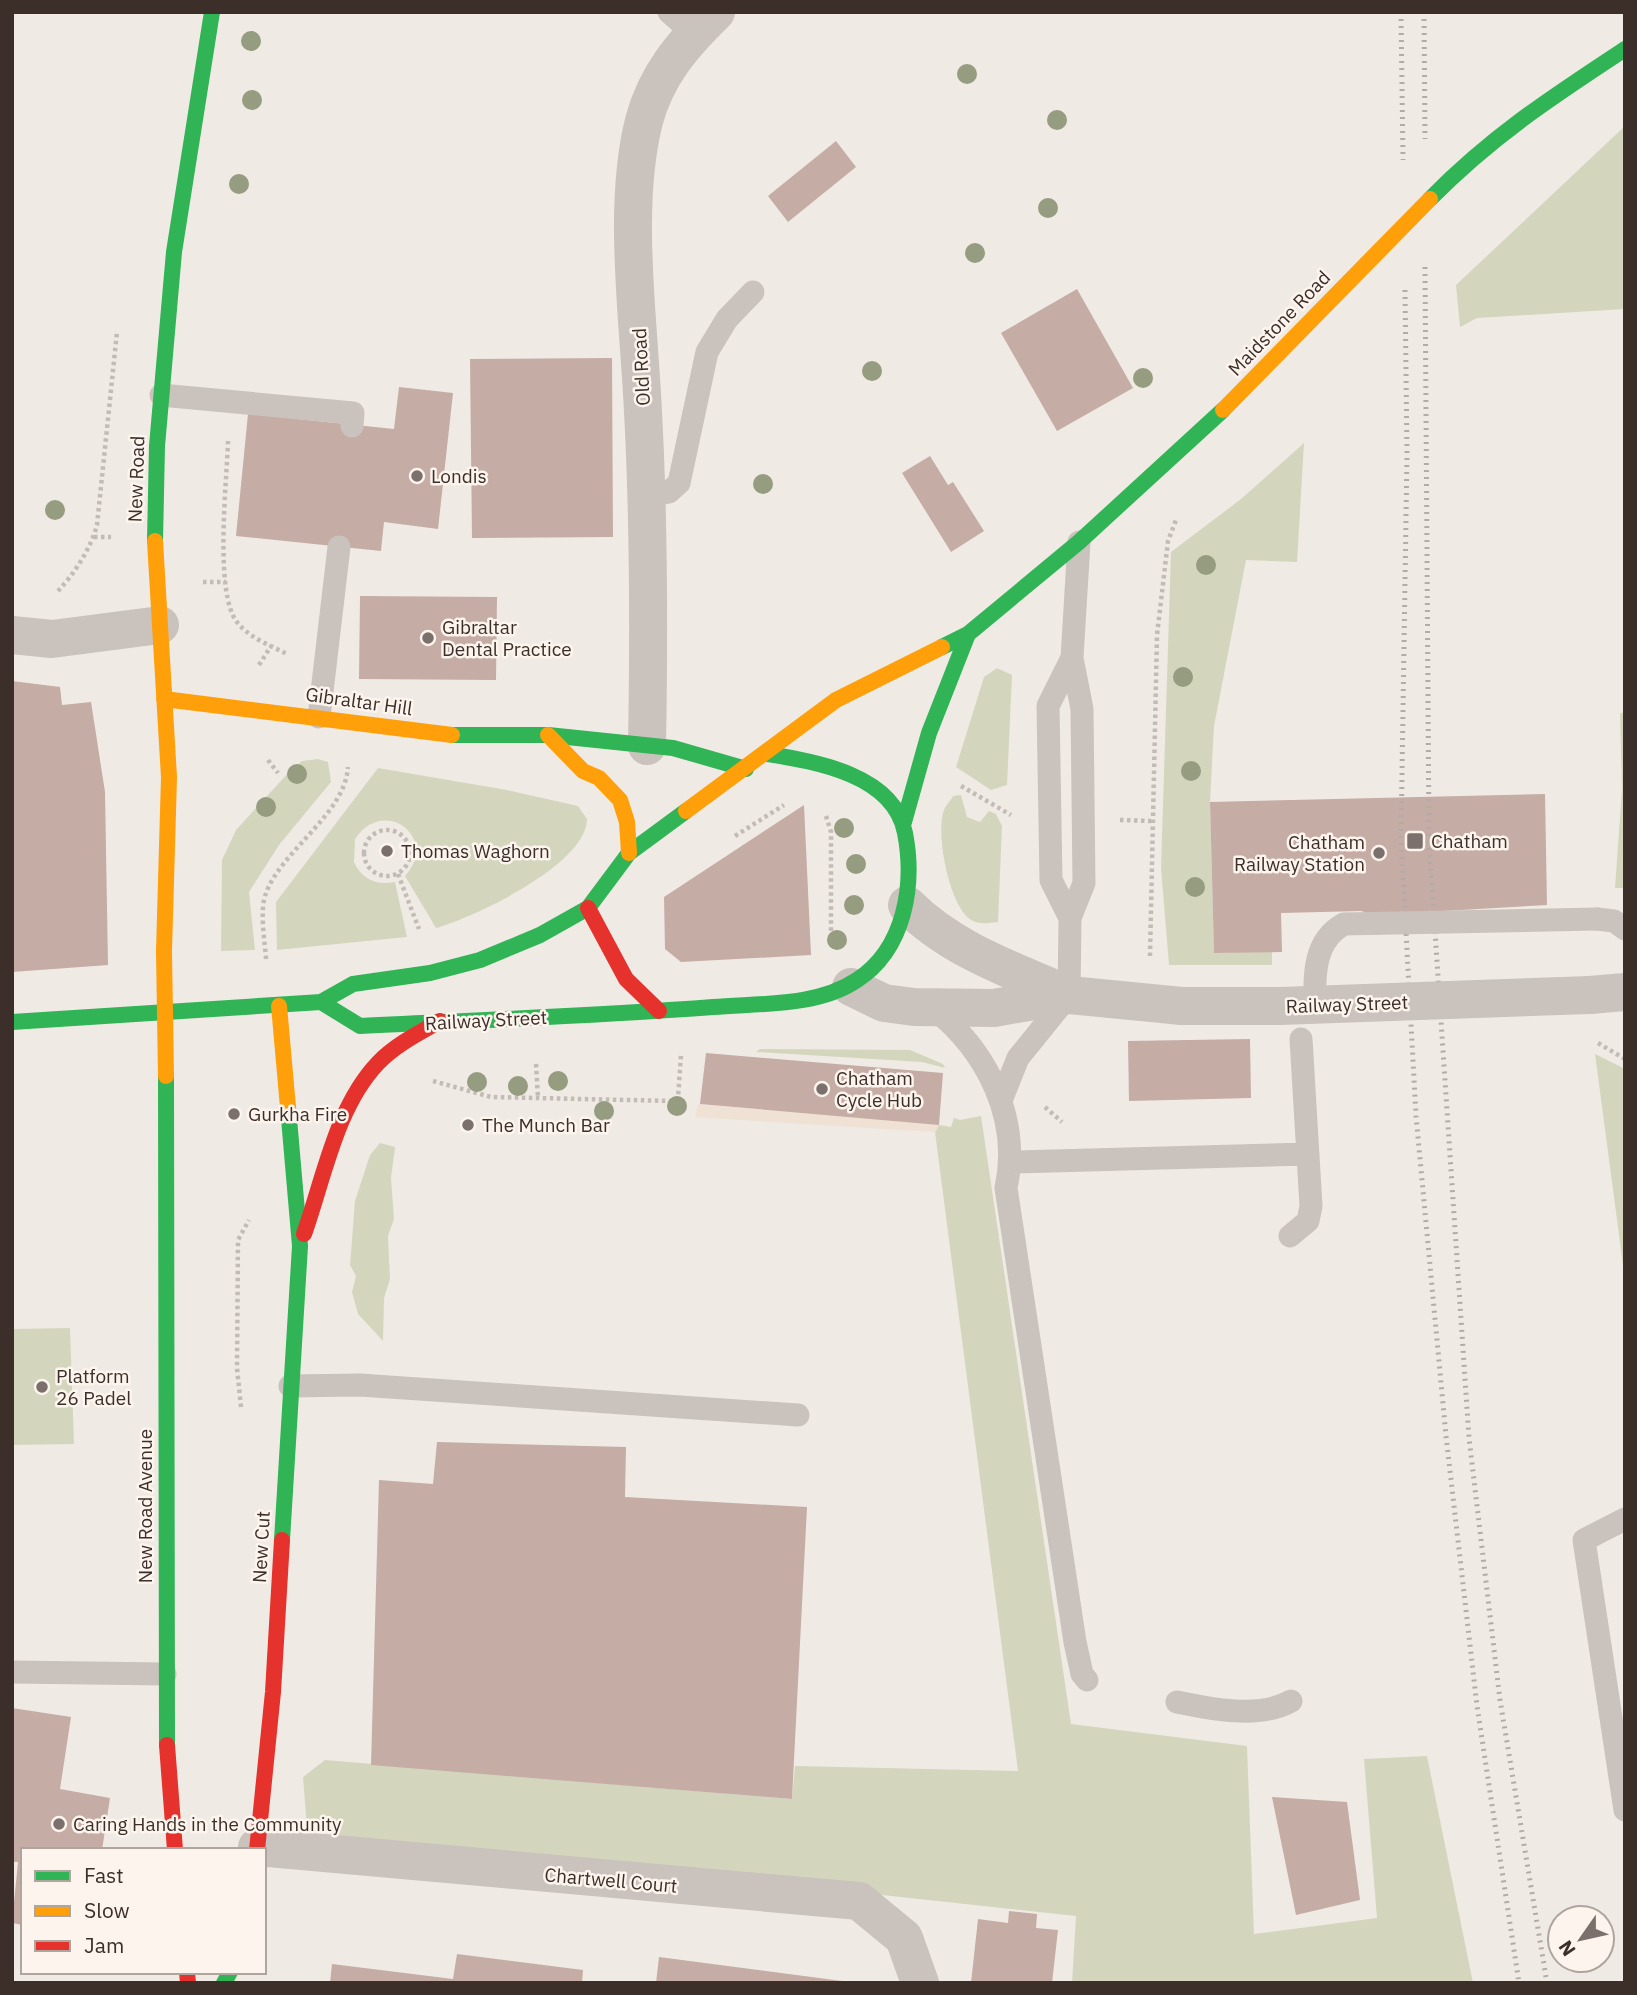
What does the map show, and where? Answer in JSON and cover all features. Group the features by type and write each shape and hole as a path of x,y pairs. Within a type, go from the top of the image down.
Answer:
{"main road":[{"name":"New Road","path":"164,951 169,778 155,527 161,395 174,252 212,12"},
{"name":"Maidstone Road","path":"588,908 629,853 768,754 836,700 968,634 1079,542 1223,410 1463,165 1522,116 1625,49"},
{"name":"Maidstone Road","path":"904,822 929,733 968,634"},
{"name":"Gibraltar Hill","path":"164,699 458,736 548,735 647,746 717,759 746,769"},
{"path":"548,735 583,771 600,778 620,800 627,822 629,853"},
{"path":"768,754 800,759 850,776 888,799 904,822 909,863 907,905 901,925 882,957 867,975 852,987"},
{"path":"12,1022 321,1002 353,984 430,973 480,960 540,934 588,908 626,979 659,1011"},
{"name":"New Road Avenue","path":"164,951 165,1674 168,1788 175,1848"},
{"name":"Railway Street","path":"321,1002 360,1026 659,1011 809,999 833,995 852,987"},
{"name":"New Cut","path":"257,1848 273,1692 300,1246 279,1006"},
{"name":"New Cut","path":"300,1246 347,1112 362,1082 395,1048 440,1021"}],"street":[{"name":"Old Road","path":"647,746 648,496 635,198 640,137 652,100 693,19"},
{"path":"12,635 52,639 160,625"},
{"name":"Railway Street","path":"907,905 929,928 951,942 1069,995"},
{"name":"Railway Street","path":"852,987 884,1003 933,1008 994,1008 1069,995 1308,1022 1607,994"},
{"name":"Chartwell Court","path":"266,1849 859,1901 904,1938 920,1983"}],"lane":[{"path":"648,496 669,492 679,483 704,360 722,325 753,292"},
{"path":"161,395 353,413 352,426"},
{"path":"1002,1098 1018,1058 1069,995 1070,918 1084,883 1082,709 1072,658 1079,542"},
{"path":"319,717 339,547"},
{"path":"1070,918 1051,880 1048,706 1072,658"},
{"path":"1290,1237 1310,1218 1308,1022 1315,968 1328,936 1344,924 1597,919 1614,920 1625,929"},
{"path":"933,1008 954,1024 976,1051 1002,1098 1012,1162 1006,1188 1076,1642 1082,1674 1087,1680"},
{"path":"1012,1162 1308,1154"},
{"path":"290,1386 373,1385 798,1415"},
{"path":"1625,1519 1584,1540 1625,1810"},
{"path":"12,1672 165,1674"},
{"path":"1177,1702 1241,1710 1280,1706 1291,1701"}],"path":[{"path":"53,594 74,572 94,537 97,525 119,318"},
{"path":"230,402 224,534 230,608 245,631 324,674"},
{"path":"1151,963 1157,635 1168,541 1179,516"},
{"path":"266,951 264,904 267,891 342,790 347,774"},
{"path":"727,841 792,803"},
{"path":"822,811 831,832 831,950"},
{"path":"389,830 403,836 407,841 408,862 398,874 382,876 369,868 365,861 364,845 375,832 389,830"},
{"path":"398,874 421,933"},
{"path":"1595,1041 1625,1059"},
{"path":"433,1081 491,1097 674,1101 678,1098 682,1051"},
{"path":"1044,1103 1046,1109 1066,1123"}],"green space":[{"path":"1625,126 1625,309 1477,318 1460,327 1456,285"},
{"path":"1304,443 1297,562 1246,560 1214,726 1210,802 1214,953 1272,951 1272,965 1169,965 1161,868 1171,552 1241,499"},
{"path":"997,668 1012,675 1007,785 991,790 956,767 984,677"},
{"path":"1625,711 1625,888 1615,888 1622,789 1620,714"},
{"path":"318,759 328,762 331,782 279,845 249,892 255,950 221,951 222,860 236,830 289,772 302,761"},
{"path":"378,768 507,790 578,806 587,819 582,836 569,853 550,870 501,901 436,928 405,876 414,862 416,848 412,836 404,827 393,821 380,821 367,826 355,839 354,862 370,880 395,882 407,937 277,950 276,902"},
{"path":"961,795 967,817 980,822 989,811 996,814 1002,826 998,922 980,923 971,920 963,912 950,885 941,835 942,821 945,808 953,796"},
{"path":"760,1049 910,1050 943,1064 945,1068 922,1062 756,1052"},
{"path":"1595,1054 1625,1069 1625,1280"},
{"path":"981,1116 1071,1724 1247,1746 1254,1934 1377,1918 1364,1759 1427,1756 1473,1983 1072,1983 1076,1916 346,1837 307,1828 303,1777 325,1760 792,1799 795,1766 1018,1771 935,1132 939,1125 951,1127 954,1118 960,1120"},
{"path":"380,1143 395,1147 391,1178 394,1219 388,1236 390,1279 384,1298 383,1341 358,1314 352,1292 356,1276 350,1265 355,1201 370,1155"},
{"name":"Platform 26 Padel","path":"70,1328 74,1444 12,1445 12,1329"}],"shaded area":[{"path":"698,1104 939,1125 935,1132 695,1117"}],"building":[{"path":"836,141 856,167 788,222 768,196"},
{"path":"1077,289 1133,388 1057,431 1001,333"},
{"path":"612,358 613,537 472,538 470,359"},
{"path":"399,387 453,393 438,529 384,522 381,551 236,536 248,414 394,429"},
{"path":"930,456 948,485 953,482 984,531 951,552 902,473"},
{"name":"Gibraltar Dental Practice","path":"360,596 497,597 496,680 359,679"},
{"path":"12,681 60,687 62,705 91,702 105,792 108,965 12,972"},
{"name":"Chatham Railway Station","path":"1545,794 1547,905 1375,915 1361,911 1281,913 1282,952 1214,953 1210,802"},
{"path":"804,805 811,955 681,962 665,949 664,897"},
{"path":"1250,1039 1251,1098 1129,1101 1128,1041"},
{"name":"Chatham Cycle Hub","path":"706,1053 943,1073 939,1125 700,1104"},
{"path":"437,1442 626,1447 625,1497 807,1507 792,1799 371,1765 379,1480 433,1484"},
{"name":"Caring Hands in the Community","path":"12,1708 71,1717 60,1789 110,1798 102,1848 21,1848 21,1925 12,1923 18,1862 12,1862"},
{"path":"1272,1797 1347,1802 1360,1900 1296,1915"},
{"path":"1009,1911 1037,1914 1036,1928 1058,1930 1052,1983 971,1983 978,1919 1008,1923"},
{"path":"457,1954 583,1970 582,1983 330,1983 332,1964 453,1979"},
{"path":"659,1957 842,1981 656,1983"}],"railway":[{"path":"1401,12 1403,160"},
{"path":"1424,12 1425,139"},
{"path":"1425,267 1429,842 1469,1438 1500,1700 1547,1983"},
{"path":"1405,290 1407,453 1401,839 1416,1116 1446,1436 1477,1706 1519,1983"}],"traffic: fast":[{"path":"155,541 157,446 174,252 212,12"},
{"path":"1430,199 1500,137 1625,49"},
{"path":"942,647 968,634 1079,542 1223,410"},
{"path":"904,822 929,733 968,634"},
{"path":"452,735 548,735 673,748 746,769"},
{"path":"321,1002 360,1026 769,1004 806,999 841,989 873,967 896,934 907,894 908,853 905,833 898,813 886,797 870,785 830,767 768,754"},
{"path":"12,1022 321,1002 353,984 430,973 480,960 540,935 588,908 629,853 686,811"},
{"path":"166,1076 167,1745"},
{"path":"282,1540 300,1246 288,1107"},
{"path":"224,1983 229,1974"}],"traffic: slow":[{"path":"1223,410 1430,199"},
{"path":"155,541 169,777 164,951"},
{"path":"686,811 836,700 942,647"},
{"path":"164,699 452,735"},
{"path":"548,735 583,771 599,778 620,800 627,822 629,853"},
{"path":"164,951 166,1076"},
{"path":"279,1006 288,1107"}],"traffic: jam":[{"path":"588,908 626,979 659,1011"},
{"path":"304,1234 341,1122 364,1081 392,1051 440,1021"},
{"path":"257,1848 273,1692 282,1540"},
{"path":"167,1745 175,1848"},
{"path":"187,1974 188,1983"}],"place":[{"name":"Londis","path":"417,476"},
{"name":"Gibraltar Dental Practice","path":"428,638"},
{"name":"Chatham","path":"1415,841"},
{"name":"Thomas Waghorn","path":"387,851"},
{"name":"Chatham Railway Station","path":"1379,853"},
{"name":"Chatham Cycle Hub","path":"822,1089"},
{"name":"Gurkha Fire","path":"234,1114"},
{"name":"The Munch Bar","path":"468,1125"},
{"name":"Platform 26 Padel","path":"42,1387"},
{"name":"Caring Hands in the Community","path":"59,1824"}]}
